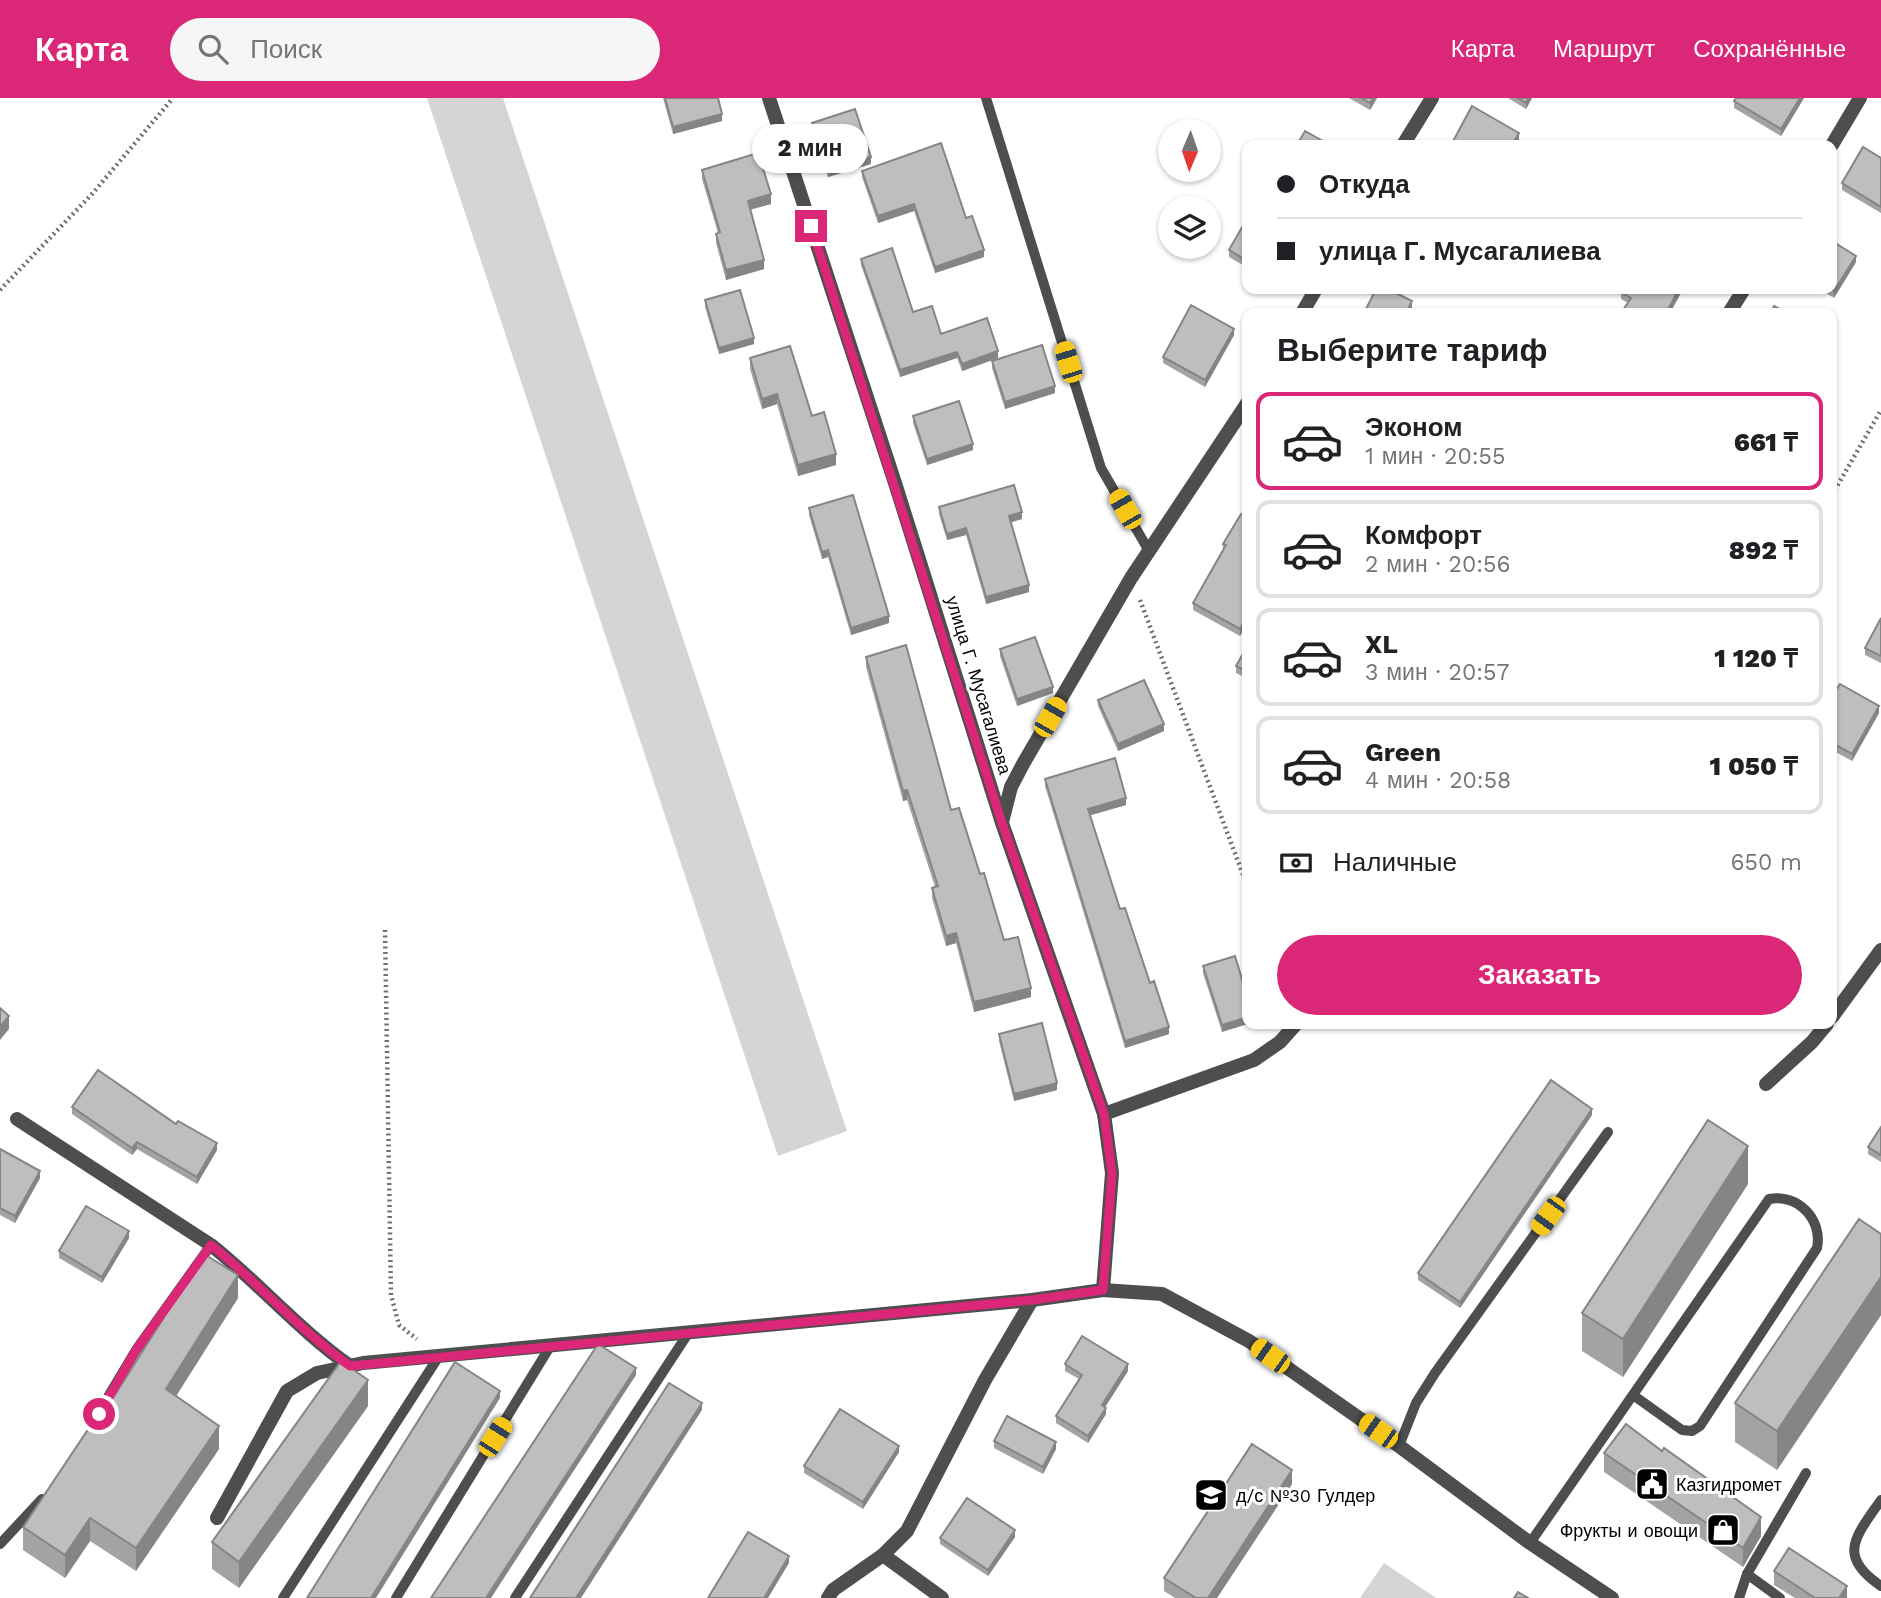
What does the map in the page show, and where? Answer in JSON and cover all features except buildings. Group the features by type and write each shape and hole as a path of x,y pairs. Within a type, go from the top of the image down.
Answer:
{"street":[{"name":"улица Г. Мусагалиева","path":"769,98 895,483 1002,823 1104,1114 1112,1173 1103,1290"},
{"path":"1407,140 1432,98"},
{"path":"1835,140 1860,98"},
{"path":"1002,823 1011,788 1023,764 1131,578 1242,412"},
{"path":"1837,1010 1881,950"},
{"path":"1104,1114 1254,1060 1280,1042 1292,1029"},
{"path":"1766,1084 1823,1029"},
{"path":"17,1119 211,1245 241,1268 317,1343 350,1366"},
{"path":"217,1518 287,1391 317,1373 350,1366 439,1356 1032,1300 1103,1290 1162,1294 1249,1341 1399,1446 1530,1543 1612,1598"},
{"path":"828,1598 833,1590 883,1555 907,1531 985,1380 1032,1300"},
{"path":"883,1555 942,1598"}],"lane":[{"path":"986,98 1101,468 1149,551"},
{"path":"1399,1446 1416,1402 1435,1373 1608,1132"},
{"path":"1530,1543 1769,1199 1781,1197 1796,1203 1814,1219 1820,1233 1817,1248 1700,1426 1692,1431 1682,1430 1633,1395"},
{"path":"85,1434 136,1350 211,1245"},
{"path":"515,1598 689,1332"},
{"path":"396,1598 551,1345"},
{"path":"283,1598 439,1356"},
{"path":"1739,1598 1748,1574 1805,1473"},
{"path":"0,1545 36,1507 50,1486"},
{"path":"1881,1500 1857,1535 1852,1550 1856,1564 1881,1586"},
{"path":"1748,1574 1780,1598"}],"path":[{"path":"0,290 93,193 173,98"},
{"path":"1837,486 1881,410"},
{"path":"1131,578 1242,872"},
{"path":"385,930 391,1296 399,1325 420,1341"}],"shaded area":[{"path":"427,98 503,98 847,1131 778,1156"},
{"path":"1384,1563 1436,1598 1360,1598"}],"place":[{"name":"Казгидромет","path":"1652,1484"},
{"name":"д/с №30 Гулдер","path":"1211,1495"},
{"name":"Фрукты и овощи","path":"1723,1530"}],"route":[{"path":"99,1414 136,1350 211,1245 241,1268 317,1343 350,1366 1032,1300 1103,1290 1112,1173 1104,1114 1002,823 811,226"}]}
